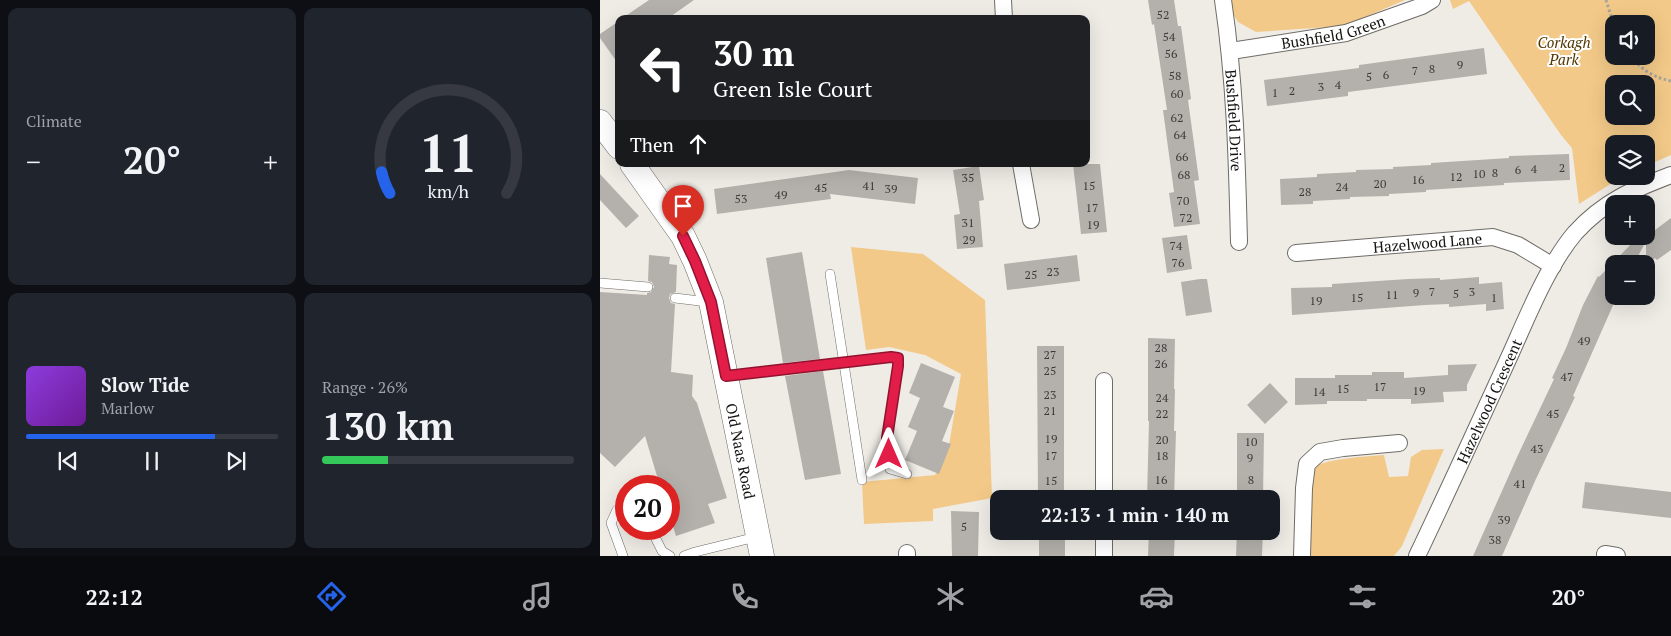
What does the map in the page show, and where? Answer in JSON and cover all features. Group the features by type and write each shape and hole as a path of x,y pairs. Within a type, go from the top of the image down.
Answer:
{"street":[{"path":"1003,0 1004,15"},
{"name":"Bushfield Drive","path":"1222,0 1230,51 1237,144 1239,242"},
{"name":"Bushfield Green","path":"1230,51 1346,33 1422,6 1432,0"},
{"path":"600,122 615,141"},
{"name":"Old Naas Road","path":"634,167 683,236 711,302 760,546"},
{"path":"1022,167 1031,220"},
{"name":"Hazelwood Crescent","path":"1418,556 1521,331 1553,266 1575,233 1604,206 1624,194 1671,175"},
{"name":"Hazelwood Lane","path":"1296,253 1493,237 1518,245 1553,266"},
{"path":"1104,381 1104,490"},
{"path":"1302,556 1304,488 1308,464 1320,452 1399,443"},
{"path":"1104,540 1104,556"}],"lane":[{"path":"830,274 862,480"},
{"path":"600,282 648,287"},
{"path":"675,298 711,302"},
{"path":"726,376 843,362 891,357 898,358 887,438 890,469 906,474"},
{"path":"615,514 611,523 615,534"},
{"path":"617,540 623,556"},
{"path":"656,540 662,551 670,556"},
{"path":"684,556 695,552 760,546"}],"path":[{"path":"1606,0 1611,15"},
{"path":"1640,65 1656,78 1671,81"}],"green space":[{"path":"1231,0 1405,0 1344,26 1256,32 1238,22 1233,14"},
{"name":"Corkagh Park","path":"1450,0 1671,0 1671,155 1655,162 1655,135 1605,135 1605,185 1609,185 1579,204 1572,148 1561,135 1469,1 1453,9"},
{"path":"851,247 923,254 985,300 992,490 990,490 990,498 933,509 933,521 864,524 862,482 935,475 948,451 961,374 925,355 889,347 866,350"},
{"path":"1444,449 1402,546 1394,556 1311,556 1311,467 1356,457 1384,455 1389,477 1408,476 1411,457 1422,450"}],"building":[{"path":"649,0 694,0 673,15 627,15"},
{"path":"1148,0 1174,0 1178,26 1181,26 1191,99 1188,100 1199,180 1194,181 1200,224 1174,227 1169,193 1174,192 1163,110 1167,110 1154,24 1152,25"},
{"path":"615,24 615,59 600,38 600,34"},
{"path":"1484,48 1487,74 1348,92 1348,96 1267,106 1264,80 1359,68 1359,65"},
{"path":"1569,154 1570,180 1504,183 1504,185 1389,194 1389,196 1350,197 1350,199 1313,201 1313,204 1281,205 1280,179 1317,177 1317,174 1356,172 1356,170 1431,165 1431,163 1509,158 1509,156"},
{"path":"1090,164 1100,164 1107,232 1081,234 1073,167 1090,167"},
{"path":"979,167 984,200 979,201 983,247 957,249 954,215 960,214 953,170"},
{"path":"849,170 918,178 915,204 830,194 831,199 717,214 714,189"},
{"path":"600,174 639,216 626,228 600,200"},
{"path":"1671,218 1671,250 1657,260 1655,255 1646,255 1646,245 1655,245 1655,230"},
{"path":"1187,235 1192,269 1167,273 1162,238"},
{"path":"1630,245 1644,245 1639,255 1620,255"},
{"path":"802,252 820,359 783,363 766,258"},
{"path":"649,255 670,257 669,264 677,265 676,292 670,294 669,298 671,303 675,304 671,372 693,375 692,396 697,403 727,498 708,504 715,523 680,535 680,475 657,475 645,436 615,467 600,453 600,292 647,295 654,287 652,282 648,281"},
{"path":"1077,255 1080,281 1007,290 1004,264"},
{"path":"1605,271 1605,305 1613,305 1573,396 1575,397 1502,556 1473,556 1554,379 1552,378 1583,305 1599,277"},
{"path":"1479,277 1479,284 1502,282 1504,309 1486,311 1486,304 1449,307 1449,304 1292,315 1291,288 1332,287 1332,284 1408,279 1440,278 1440,280"},
{"path":"1207,279 1212,312 1186,316 1181,282"},
{"path":"1148,338 1175,339 1174,490 1147,490"},
{"path":"1037,346 1064,346 1064,490 1038,490"},
{"path":"921,363 955,377 943,407 954,411 942,441 951,444 939,474 905,460 917,431 908,427 920,398 909,393"},
{"path":"1477,364 1467,385 1467,391 1443,392 1444,402 1411,404 1411,399 1367,399 1367,401 1327,401 1327,404 1295,405 1295,378 1335,378 1335,375 1372,375 1372,372 1404,372 1404,378 1448,375 1448,365"},
{"path":"823,371 841,474 805,480 785,376"},
{"path":"1270,383 1288,402 1265,424 1247,405"},
{"path":"1237,433 1264,433 1263,490 1237,490"},
{"path":"1585,482 1671,492 1671,518 1582,508"},
{"path":"951,511 979,512 978,556 952,556"},
{"path":"1039,540 1065,540 1065,556 1039,556"},
{"path":"1149,540 1175,540 1174,556 1148,556"},
{"path":"1237,540 1263,540 1262,556 1236,556"}],"route":[{"path":"683,236 711,302 726,376 891,357 898,358 887,438 889,454"}]}
